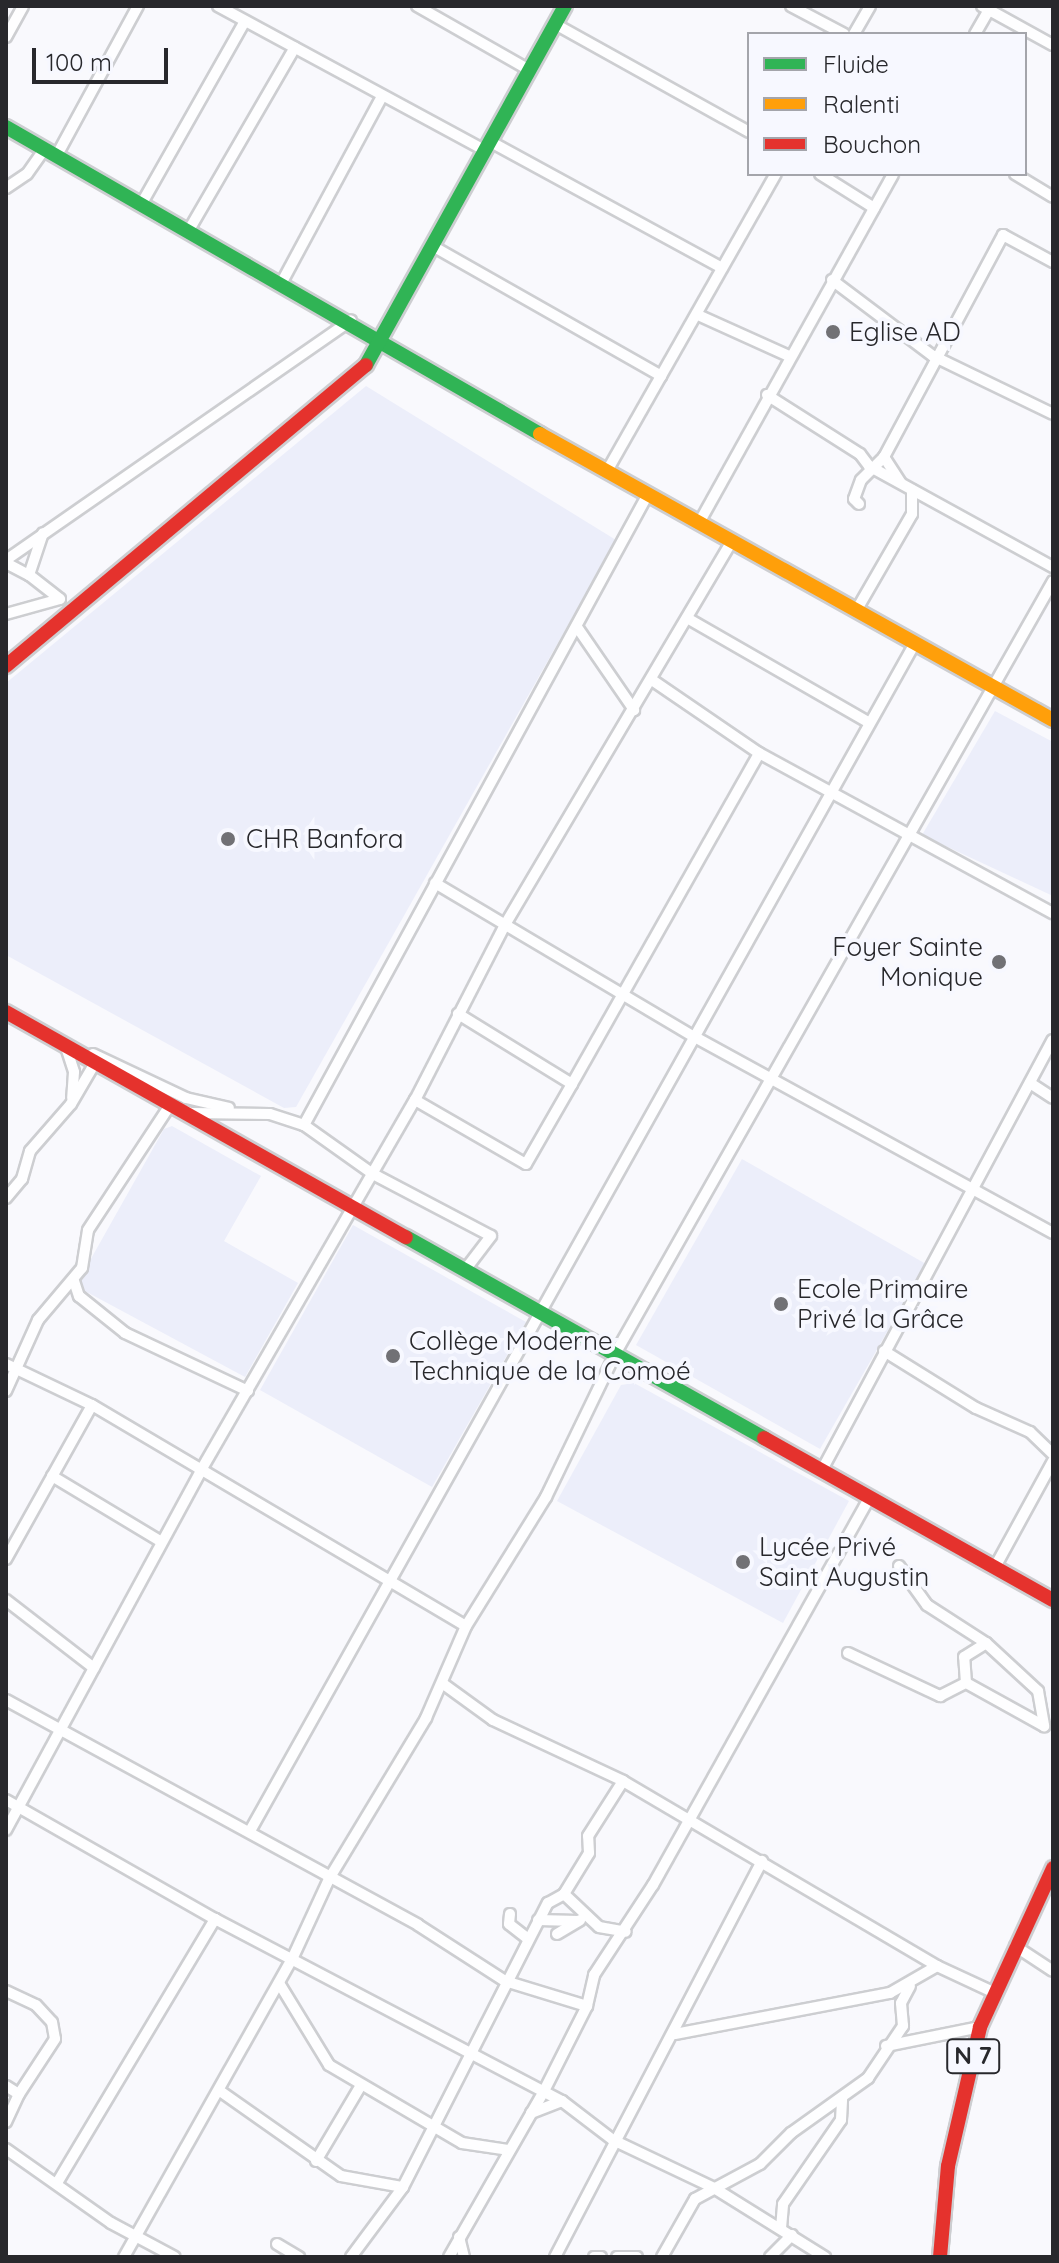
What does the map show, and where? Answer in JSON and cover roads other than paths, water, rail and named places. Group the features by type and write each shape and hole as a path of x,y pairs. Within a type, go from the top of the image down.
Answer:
{"main road":[{"path":"6,666 332,400 383,339 436,248 565,6"},
{"path":"6,127 351,320 383,339 404,358 1053,720"},
{"path":"6,1012 1053,1600"},
{"name":"N 7","path":"940,2257 948,2166 980,2027 1013,1944 1053,1868"}],"street":[{"path":"6,37 23,6"},
{"path":"6,188 51,152 138,6"},
{"path":"218,6 382,96 722,268"},
{"path":"417,6 529,70"},
{"path":"791,6 840,32"},
{"path":"855,32 870,6"},
{"path":"976,32 987,7 1053,45"},
{"path":"142,203 245,21"},
{"path":"555,24 747,131"},
{"path":"189,230 295,47"},
{"path":"282,282 382,96"},
{"path":"607,471 775,176"},
{"path":"823,176 874,208"},
{"path":"699,523 767,395 892,176"},
{"path":"1018,176 1053,197"},
{"path":"859,504 854,499 869,466 886,454 933,356 1003,235 1053,262"},
{"path":"436,248 661,376"},
{"path":"832,280 933,356 1053,414"},
{"path":"698,315 789,356"},
{"path":"77,607 60,599 6,561 351,320"},
{"path":"767,395 860,454 869,466 1053,567"},
{"path":"860,454 886,454"},
{"path":"886,454 901,484"},
{"path":"912,490 912,514"},
{"path":"304,1125 648,494"},
{"path":"856,611 912,514 930,499"},
{"path":"29,575 43,533"},
{"path":"6,1830 200,1472 415,1100 506,923 732,541"},
{"path":"124,2257 279,1983 329,1879 442,1683 466,1626 546,1497 615,1354 996,689 1053,581"},
{"path":"6,614 60,599"},
{"path":"687,618 868,722"},
{"path":"577,627 634,710"},
{"path":"250,1831 868,722 914,645"},
{"path":"652,680 759,753 1053,913"},
{"path":"415,1100 526,1164 759,753"},
{"path":"435,883 693,1036 1053,1233"},
{"path":"458,1014 572,1084"},
{"path":"822,1470 969,1188 1053,1040"},
{"path":"60,1043 74,1072 71,1104"},
{"path":"60,1043 177,1095 304,1125 373,1174 491,1236 465,1270"},
{"path":"6,1198 22,1179 30,1151 71,1104 95,1063"},
{"path":"1030,1083 1053,1098"},
{"path":"6,1391 17,1372 16,1360 38,1320 74,1281 86,1255 88,1230 170,1105 191,1113 239,1111"},
{"path":"74,1281 79,1296 125,1333 248,1391"},
{"path":"884,1351 1047,1442 1053,1454"},
{"path":"6,1364 17,1372 92,1405 200,1472 466,1626"},
{"path":"6,1559 92,1405"},
{"path":"995,1567 1053,1461"},
{"path":"52,1476 162,1542"},
{"path":"449,2257 544,2091 587,2006 594,1975 626,1932 870,1497"},
{"path":"899,1566 927,1605 986,1643 1038,1691 1044,1726 966,1683"},
{"path":"6,1600 94,1668"},
{"path":"966,1683 964,1657 986,1643"},
{"path":"848,1653 909,1687 940,1696 966,1683"},
{"path":"442,1683 548,1749 623,1781 937,1966 993,1992"},
{"path":"6,1700 63,1727 250,1831 329,1879 418,1925 505,1981 587,2006"},
{"path":"351,2257 403,2187 430,2127 538,1920 548,1903 564,1894 589,1853 588,1836 623,1781"},
{"path":"6,1800 215,1919 293,1957 562,2101 613,2140 714,2188 825,2257"},
{"path":"555,2257 613,2140 675,2034 762,1861"},
{"path":"564,1894 564,1900 583,1918 599,1927 626,1932"},
{"path":"510,1914 509,1924 528,1939"},
{"path":"538,1920 583,1918"},
{"path":"557,1934 583,1918"},
{"path":"57,2183 215,1919"},
{"path":"1013,1944 1053,1971"},
{"path":"662,2257 695,2199 760,2164 791,2133 868,2078 886,2046 903,2026 901,2003 910,1986 920,1972 937,1966"},
{"path":"279,1983 329,2065 360,2087 430,2127 482,2151 509,2150"},
{"path":"675,2034 910,1986"},
{"path":"6,1991 36,2005 52,2022 55,2039 19,2094 6,2122"},
{"path":"886,2046 980,2027"},
{"path":"6,2086 19,2094"},
{"path":"316,2161 360,2087"},
{"path":"220,2091 341,2176 403,2187"},
{"path":"781,2228 783,2204 841,2120 842,2099"},
{"path":"531,2113 562,2101"},
{"path":"6,2149 136,2235 175,2257"},
{"path":"770,2257 792,2235"},
{"path":"459,2237 464,2257"},
{"path":"277,2244 299,2257"},
{"path":"594,2257 601,2257"},
{"path":"617,2257 637,2257"}],"place":[{"name":"Eglise AD","path":"833,332"},
{"name":"CHR Banfora","path":"228,839"},
{"name":"Foyer Sainte Monique","path":"999,962"},
{"name":"Ecole Primaire Privé la Grâce","path":"781,1304"},
{"name":"Collège Moderne Technique de la Comoé","path":"393,1356"},
{"name":"Lycée Privé Saint Augustin","path":"743,1562"}]}
